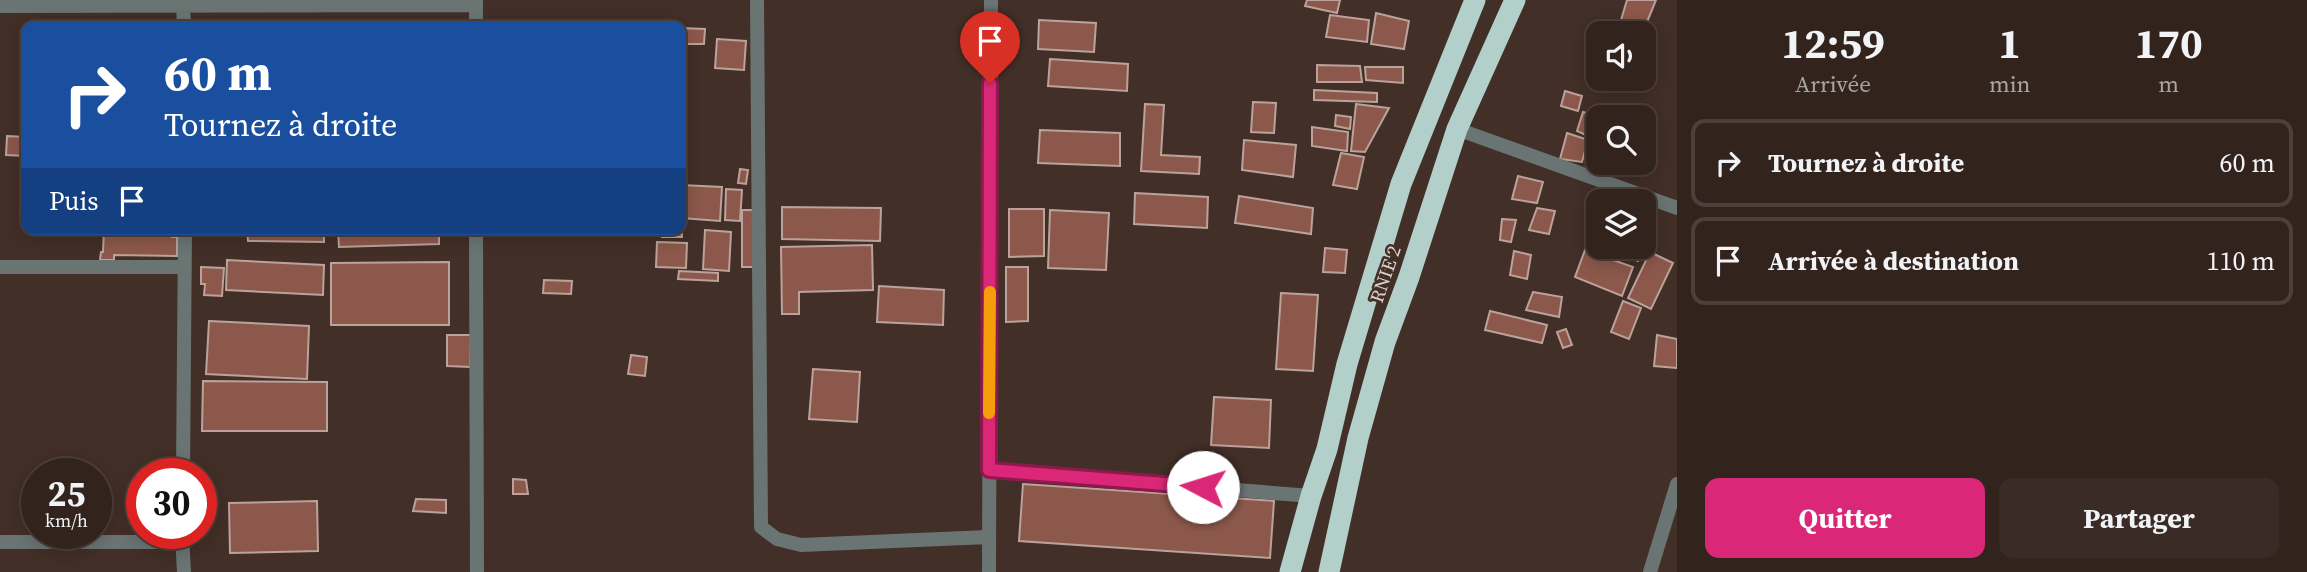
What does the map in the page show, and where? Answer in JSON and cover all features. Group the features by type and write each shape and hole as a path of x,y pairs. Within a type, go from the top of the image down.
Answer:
{"highway":[{"name":"RNIE 2","path":"1290,572 1327,449 1347,364 1401,184 1475,0"},
{"name":"RNIE 2","path":"1329,572 1358,438 1382,354 1457,129 1515,0"}],"street":[{"path":"757,0 761,527 777,540 801,545 988,537"},
{"path":"989,572 991,0"},
{"path":"0,6 183,7 476,2 476,21"},
{"path":"183,7 184,21"},
{"path":"1457,129 1677,208"},
{"path":"183,458 185,235"},
{"path":"477,235 477,572"},
{"path":"0,267 185,267"},
{"path":"989,470 1311,496"},
{"path":"1650,572 1676,488"},
{"path":"0,542 126,539"},
{"path":"183,549 184,572"}],"building":[{"path":"1307,0 1340,0 1337,13 1305,6"},
{"path":"1627,0 1656,0 1647,21 1621,20"},
{"path":"1376,13 1409,21 1404,49 1371,44"},
{"path":"1330,15 1369,20 1367,42 1326,37"},
{"path":"1039,20 1096,23 1094,52 1038,49"},
{"path":"686,28 705,29 704,44 686,44"},
{"path":"717,39 746,41 744,70 715,68"},
{"path":"1050,59 1128,64 1127,91 1048,86"},
{"path":"1317,65 1360,66 1362,82 1317,82"},
{"path":"1365,67 1403,67 1403,83 1366,80"},
{"path":"1314,90 1377,93 1377,102 1314,100"},
{"path":"1565,91 1582,96 1578,111 1561,106"},
{"path":"1253,102 1276,103 1274,133 1251,132"},
{"path":"1145,104 1164,105 1161,155 1200,157 1199,174 1141,171"},
{"path":"1356,104 1389,108 1365,152 1351,151"},
{"path":"1583,112 1586,113 1586,135 1577,131"},
{"path":"1336,115 1351,117 1350,129 1335,126"},
{"path":"1312,127 1348,132 1347,151 1312,146"},
{"path":"1040,130 1120,133 1120,166 1038,163"},
{"path":"1567,133 1586,139 1582,162 1560,159"},
{"path":"7,136 21,137 21,156 6,155"},
{"path":"1244,140 1296,145 1293,177 1242,170"},
{"path":"1341,153 1364,157 1357,189 1333,185"},
{"path":"740,169 748,170 746,184 738,183"},
{"path":"1518,176 1543,182 1537,203 1512,199"},
{"path":"686,185 722,187 720,221 686,218"},
{"path":"726,189 742,190 740,221 725,220"},
{"path":"1135,193 1208,197 1207,228 1134,224"},
{"path":"1239,196 1313,208 1311,234 1235,223"},
{"path":"782,207 881,208 880,241 782,239"},
{"path":"1537,208 1555,211 1549,234 1529,230"},
{"path":"1009,209 1044,209 1044,256 1009,257"},
{"path":"742,210 755,210 755,267 742,267"},
{"path":"1050,210 1109,213 1106,270 1048,268"},
{"path":"1502,219 1516,220 1511,242 1500,240"},
{"path":"705,230 731,232 729,271 703,269"},
{"path":"104,235 177,237 177,256 114,255 114,260 100,260"},
{"path":"248,235 324,235 324,242 248,241"},
{"path":"338,235 439,235 439,244 339,247"},
{"path":"662,235 682,237 662,237"},
{"path":"657,242 687,243 686,268 656,267"},
{"path":"872,245 873,290 799,292 799,314 782,314 781,247"},
{"path":"1325,248 1347,250 1345,273 1323,272"},
{"path":"1585,250 1586,259 1610,259 1633,267 1622,296 1575,277"},
{"path":"1514,251 1531,255 1527,279 1510,275"},
{"path":"1656,255 1673,263 1651,309 1628,298 1647,259 1656,259"},
{"path":"227,260 324,265 323,295 226,290"},
{"path":"449,262 449,325 331,325 331,263"},
{"path":"201,267 224,268 222,296 204,295 205,284 201,284"},
{"path":"1006,267 1028,267 1028,321 1006,322"},
{"path":"679,271 718,273 718,281 678,279"},
{"path":"544,280 572,281 571,294 543,293"},
{"path":"879,286 944,290 943,325 877,322"},
{"path":"1533,292 1562,297 1559,317 1526,310"},
{"path":"1281,293 1318,295 1313,371 1276,369"},
{"path":"1623,301 1641,308 1629,339 1611,332"},
{"path":"1490,311 1547,325 1542,343 1485,330"},
{"path":"209,321 309,326 307,379 206,374"},
{"path":"1566,329 1572,345 1563,348 1557,332"},
{"path":"447,335 471,335 470,367 447,366"},
{"path":"1657,335 1677,339 1677,368 1654,366"},
{"path":"631,355 647,357 645,376 628,374"},
{"path":"813,369 860,372 857,422 809,419"},
{"path":"203,381 327,382 327,431 202,431"},
{"path":"1214,397 1271,400 1269,448 1211,445"},
{"path":"513,479 526,480 528,494 513,494"},
{"path":"1023,484 1274,501 1270,558 1019,541"},
{"path":"416,499 446,500 446,513 413,511"},
{"path":"317,501 318,551 230,553 229,503"}],"slow traffic":[{"path":"989,413 990,292"}],"route":[{"path":"990,83 989,470 1203,487"}]}
